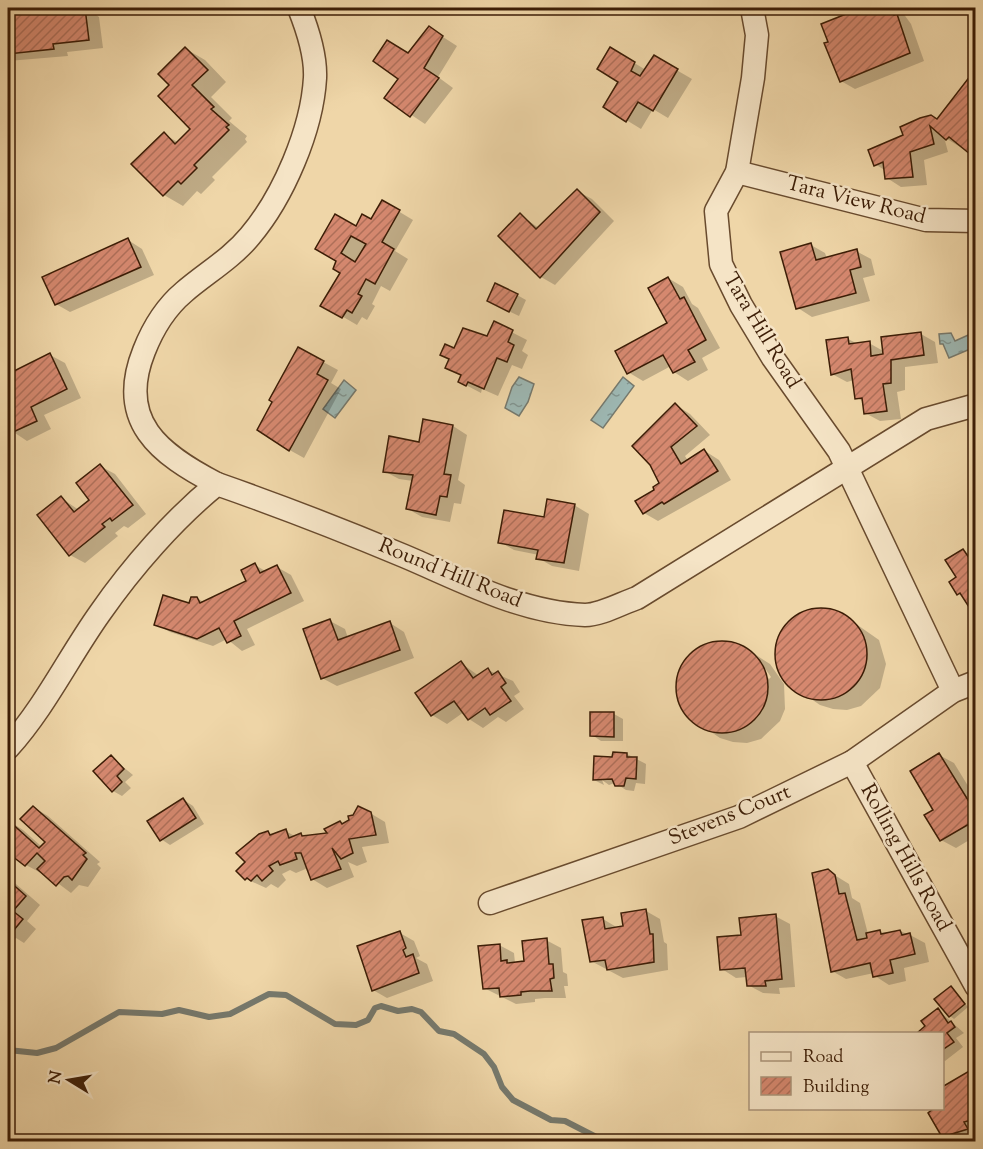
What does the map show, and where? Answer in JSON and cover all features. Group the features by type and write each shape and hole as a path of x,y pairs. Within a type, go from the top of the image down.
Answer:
{"street":[{"name":"Round Hill Road","path":"299,8 306,25 315,77 304,131 285,183 251,235 220,266 184,292 169,307 151,334 137,369 135,406 154,442 188,468 217,484 283,506 516,601 554,613 588,615 637,598 926,419 975,405"},
{"name":"Tara Hill Road","path":"752,8 757,35 738,172 716,211 721,264 741,305 773,358 839,451 845,469"},
{"name":"Tara View Road","path":"738,172 926,220 975,221"},
{"path":"845,469 903,583 953,691"},
{"path":"8,748 33,720 100,612 173,525 217,484"},
{"name":"Stevens Court","path":"490,903 740,817 852,762 953,691 975,682"},
{"name":"Rolling Hills Road","path":"852,762 975,986"}],"water":[{"path":"975,332 975,347 949,358 943,344 940,344 939,334 951,333 955,341"},
{"path":"519,377 534,384 528,402 519,416 505,408 512,387"},
{"path":"623,377 634,386 603,428 591,420"},
{"path":"344,380 356,390 335,418 323,409"}],"building":[{"path":"50,8 85,8 89,40 53,44 54,49 8,54 8,14 50,10"},
{"path":"861,8 891,8 894,15 897,14 910,53 840,82 824,43 828,42 821,24"},
{"path":"429,26 443,36 424,68 439,78 410,117 384,98 398,79 373,61 387,40 408,53"},
{"path":"185,47 208,70 192,85 214,107 211,109 229,125 226,127 229,130 194,165 197,168 181,184 178,181 163,196 131,164 164,132 175,144 190,129 158,96 169,85 158,74"},
{"path":"610,47 635,62 631,71 640,76 654,55 678,69 653,111 638,102 626,122 603,107 618,82 597,69"},
{"path":"974,71 976,113 969,121 976,127 976,159 949,137 946,140 930,126 934,144 910,152 913,177 885,179 883,162 874,166 868,150 903,135 900,127 920,118 931,115 937,119"},
{"path":"577,189 600,212 540,278 498,236 520,213 536,229"},
{"path":"382,200 400,210 382,242 394,249 375,284 366,279 358,294 362,296 352,313 347,310 342,318 320,306 340,273 333,269 336,261 315,249 335,214 356,226 362,214 371,219","holes":["351,236 366,244 355,262 341,253"]},
{"path":"128,238 141,267 55,305 42,277"},
{"path":"811,243 816,260 857,249 861,267 850,270 856,293 796,309 780,252"},
{"path":"668,277 680,299 684,297 706,340 688,350 695,362 673,373 663,355 627,374 615,351 667,323 648,288"},
{"path":"495,283 518,294 509,312 487,301"},
{"path":"494,321 513,330 508,342 514,345 507,362 497,358 484,389 468,382 466,386 458,382 461,375 445,368 449,359 440,355 445,344 454,348 463,328 487,336"},
{"path":"921,332 924,355 891,360 891,383 883,384 887,411 864,414 862,398 855,399 851,369 831,375 826,340 848,337 849,344 870,341 871,356 883,354 881,337"},
{"path":"298,347 324,361 317,374 328,380 289,451 257,430 272,402 269,400"},
{"path":"50,353 67,389 31,407 37,421 11,433 8,425 8,374"},
{"path":"675,403 697,426 671,447 681,464 704,449 718,471 643,514 635,501 654,490 653,487 659,483 650,465 632,446"},
{"path":"423,419 453,425 444,474 451,475 447,497 440,496 436,515 406,509 413,475 383,472 389,436 419,442"},
{"path":"100,464 133,505 112,521 110,518 102,524 105,527 69,556 37,515 61,496 74,512 89,500 76,483"},
{"path":"547,499 575,504 564,563 536,559 538,550 498,543 504,510 544,517"},
{"path":"963,549 976,568 976,618 960,593 957,595 949,582 956,577 945,560"},
{"path":"255,563 260,573 277,565 291,593 234,621 241,636 227,643 219,628 197,639 154,625 163,595 189,603 191,597 197,597 200,603 246,581 241,570"},
{"path":"821,608 847,616 859,628 867,654 859,680 847,692 821,700 795,692 783,680 775,654 783,628 795,616"},
{"path":"330,619 338,640 390,621 400,650 321,679 303,629"},
{"path":"722,641 740,645 755,654 764,669 768,687 764,705 755,720 740,729 722,733 704,729 689,720 680,705 676,687 680,669 689,654 704,645"},
{"path":"461,661 473,678 488,668 492,675 498,671 506,683 501,687 511,701 490,715 485,708 468,720 454,701 431,716 415,693"},
{"path":"590,712 614,712 614,737 590,736"},
{"path":"613,752 627,753 627,757 637,757 636,779 626,778 624,786 615,786 612,779 593,780 594,756 612,757"},
{"path":"939,753 976,813 976,820 940,841 924,815 933,810 910,771"},
{"path":"111,755 124,769 117,776 122,782 112,792 93,771"},
{"path":"183,798 196,818 160,841 147,821"},
{"path":"33,806 86,853 83,855 87,859 72,880 68,876 64,877 56,886 37,869 45,861 37,853 25,866 8,853 8,820 39,848 45,842 20,819"},
{"path":"358,806 371,812 376,835 349,839 353,853 341,859 332,848 341,869 311,880 301,853 295,853 297,859 280,865 278,861 269,866 273,871 262,881 257,875 251,881 247,878 245,880 236,871 245,862 236,853 259,834 268,831 270,835 286,829 289,838 301,833 302,836 327,833 324,829 340,821 342,824 349,820 348,816 353,815"},
{"path":"828,869 835,875 839,894 845,893 857,940 867,938 866,933 880,930 881,934 900,930 902,935 910,933 915,954 890,960 893,973 873,977 870,963 831,972 812,873"},
{"path":"8,880 26,896 13,911 23,919 9,936"},
{"path":"646,909 650,934 653,934 654,962 607,970 605,960 590,962 582,920 603,917 605,929 623,926 621,913"},
{"path":"776,914 782,979 765,981 766,986 747,986 745,968 720,970 717,937 741,935 739,918"},
{"path":"400,931 406,948 403,950 406,957 413,954 419,973 372,991 357,946"},
{"path":"547,938 549,964 553,964 554,978 550,979 552,991 521,992 521,995 500,997 499,988 483,989 478,946 500,944 501,961 507,960 507,963 524,961 522,941"},
{"path":"951,986 965,1004 949,1017 934,999"},
{"path":"938,1008 948,1023 951,1021 955,1027 947,1033 954,1042 944,1049 944,1032 918,1032 925,1026 921,1021"},
{"path":"976,1067 976,1119 964,1122 968,1129 942,1137 928,1113 932,1110 944,1110 944,1086"}],"waterway":[{"path":"8,1050 37,1053 56,1048 119,1012 162,1014 179,1010 209,1017 230,1014 269,994 286,995 335,1024 356,1025 368,1020 375,1008 381,1006 398,1011 412,1009 421,1012 439,1031 454,1034 484,1054 494,1067 502,1087 513,1100 551,1120 565,1121 606,1142"}]}
